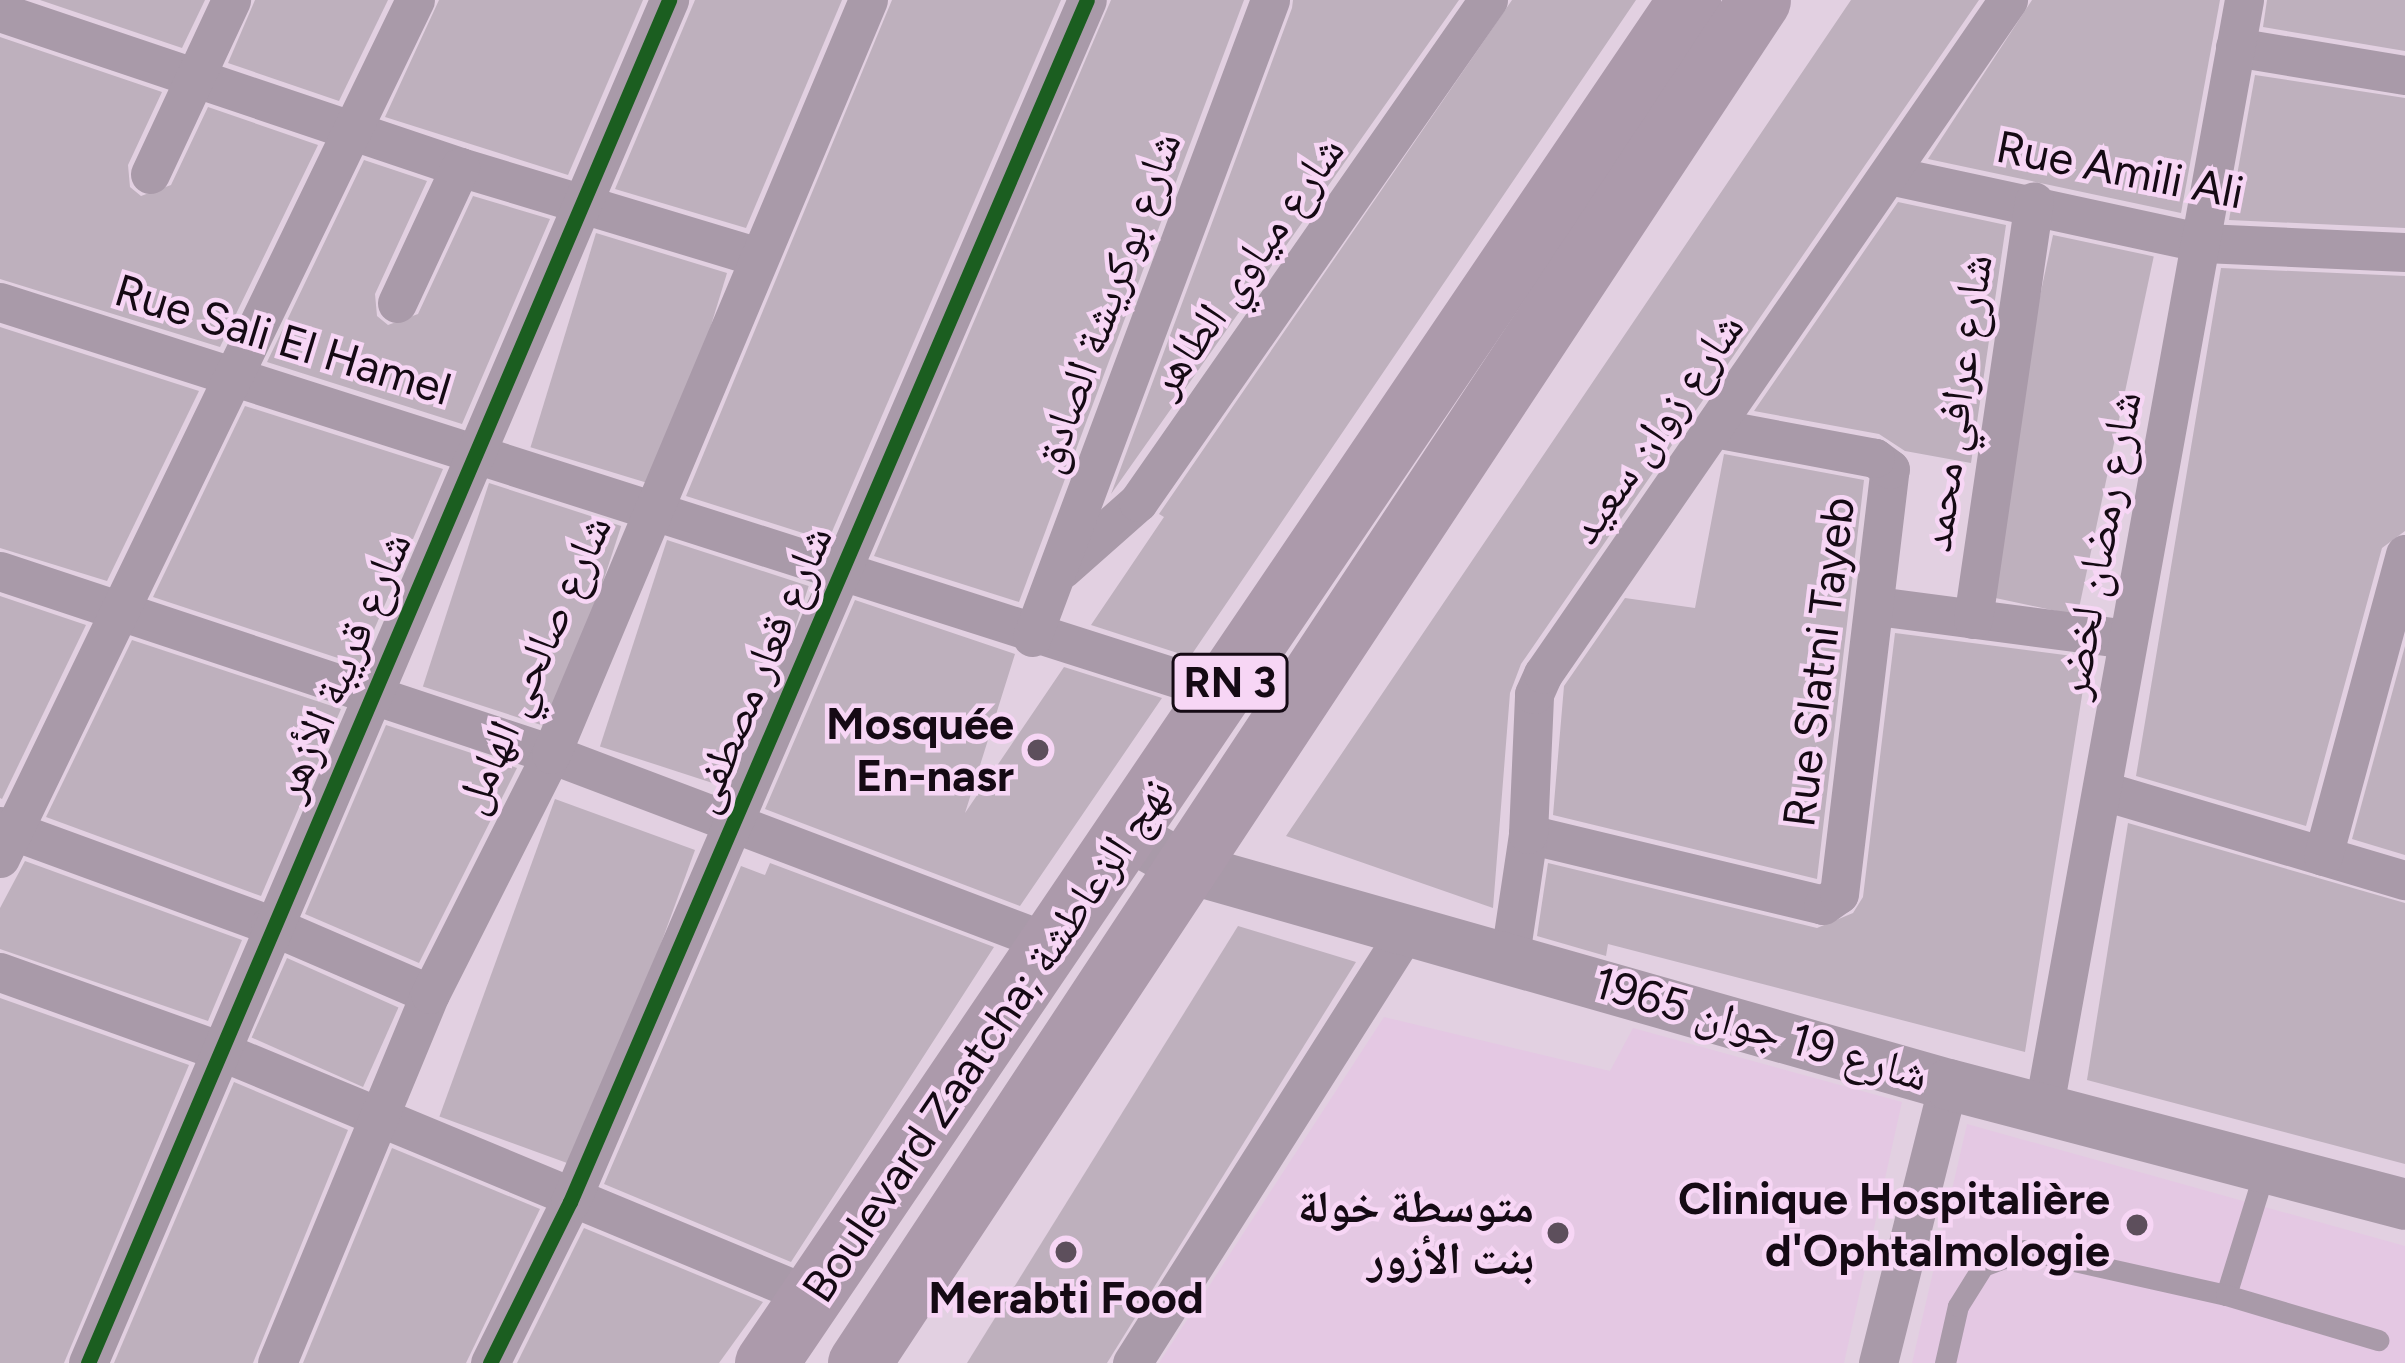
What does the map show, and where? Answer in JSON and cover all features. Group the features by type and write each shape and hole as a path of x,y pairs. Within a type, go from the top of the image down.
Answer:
{"main road":[{"name":"Boulevard Zaatcha; نهج الزعاطشة","path":"766,1363 1689,0"},
{"name":"Boulevard Zaatcha; نهج الزعاطشة","path":"859,1363 1759,0"}],"street":[{"path":"150,174 231,0"},
{"path":"415,0 4,838 270,925 430,994"},
{"name":"شارع قريبة الأزهر","path":"88,1363 223,1052 270,925 372,697 472,447 669,0"},
{"name":"شارع صالحي الهامل","path":"277,1363 430,994 551,754 655,510 755,256 868,0"},
{"name":"شارع قعار مصطفى","path":"490,1363 570,1202 1087,0"},
{"name":"شارع بوكريشة الصادق","path":"1032,637 1062,569 1154,296 1270,0"},
{"name":"شارع مياوي الطاهر","path":"1062,569 1138,502 1488,0"},
{"name":"شارع زوان سعيد","path":"1510,955 1528,834 1534,694 2008,0"},
{"name":"شارع رمضان لخضر","path":"2044,1106 2204,243 2244,0"},
{"path":"0,11 460,167 755,256"},
{"path":"2235,46 2405,75"},
{"path":"398,304 460,167"},
{"name":"Rue Amili Ali","path":"1889,175 2034,201 2204,243 2405,252"},
{"name":"شارع عرافي محمد","path":"1973,619 2034,201"},
{"name":"Rue Sali El Hamel","path":"0,302 227,380 472,447 838,575 1224,693"},
{"name":"Rue Slatni Tayeb","path":"1528,834 1834,903 1876,606 1885,462 1715,428"},
{"path":"2323,856 2405,554"},
{"path":"0,572 112,613 551,754 1053,944"},
{"path":"1876,606 2128,639"},
{"path":"2104,790 2405,880"},
{"name":"شارع 19 جوان 1965","path":"1124,833 1185,867 1510,955 1948,1084 2405,1204"},
{"path":"1132,1363 1408,928"},
{"path":"0,972 223,1052 376,1122 813,1298"},
{"path":"1878,1363 1948,1084"}],"lane":[{"path":"2226,1294 2266,1166"},
{"path":"1945,1363 1958,1306 1983,1266 2025,1250 2226,1294 2378,1340"}],"shaded area":[{"name":"متوسطة خولة بنت الأزور","path":"1384,1017 1610,1071 1633,1028 1902,1102 1844,1363 1159,1363"},
{"name":"Clinique Hospitalière d'Ophtalmologie","path":"1967,1124 2405,1246 2405,1363 1912,1363"}],"building":[{"path":"40,0 205,0 182,48"},
{"path":"255,0 388,0 339,101 228,63"},
{"path":"439,0 643,0 568,175 385,117"},
{"path":"695,0 842,0 746,228 615,189"},
{"path":"892,0 1061,0 828,541 686,496"},
{"path":"1111,0 1244,0 1019,602 874,556"},
{"path":"1293,0 1459,0 1111,494 1292,8"},
{"path":"1512,0 1636,0 1190,657 1091,625 1164,517 1159,514"},
{"path":"1851,0 1979,0 1521,664 1510,693 1493,908 1286,836"},
{"path":"2032,0 2220,0 2181,213 1928,159"},
{"path":"2267,0 2405,0 2405,51 2263,27"},
{"path":"0,37 162,92 128,165 130,187 141,196 171,185 208,107 318,145 220,347 0,279"},
{"path":"2255,75 2405,98 2405,228 2229,220"},
{"path":"364,160 427,181 375,294 377,316 388,325 418,314 473,196 550,219 462,424 267,362"},
{"path":"1898,202 2006,225 1971,463 1905,451 1879,434 1754,411"},
{"path":"596,233 727,273 662,487 531,447"},
{"path":"2053,235 2154,256 2077,615 1977,594"},
{"path":"2221,268 2405,276 2405,531 2382,548 2306,826 2136,776"},
{"path":"0,327 199,391 107,581 0,548"},
{"path":"245,406 443,469 359,665 153,597"},
{"path":"1724,454 1864,480 1817,879 1553,815 1564,686 1625,598 1695,608"},
{"path":"489,483 621,526 555,729 423,687"},
{"path":"667,540 809,586 742,792 600,746"},
{"path":"0,596 86,625 2,799 0,798"},
{"path":"855,600 1015,654 965,813 1064,667 1162,698 1020,906 765,809"},
{"path":"1895,633 2088,658 2025,1052 1608,944 1606,956 1537,936 1548,863 1817,928 1853,913 1863,897"},
{"path":"132,640 341,709 261,896 46,817"},
{"path":"2405,646 2405,855 2352,839"},
{"path":"386,725 517,768 419,963 305,914"},
{"path":"555,799 695,850 579,1168 439,1117"},
{"path":"2128,823 2405,903 2405,1164 2087,1080"},
{"path":"25,861 242,940 208,1021 0,949 0,908"},
{"path":"770,863 994,947 791,1262 604,1184 741,866 765,875"},
{"path":"1238,926 1356,962 1107,1363 967,1363"},
{"path":"287,958 398,1008 363,1087 252,1037"},
{"path":"0,998 189,1065 64,1363 0,1363"},
{"path":"234,1082 348,1130 253,1363 114,1363"},
{"path":"392,1148 540,1209 466,1363 303,1363"},
{"path":"584,1228 763,1302 719,1363 517,1363"}],"cycle path":[{"path":"88,1363 669,0"},
{"path":"490,1363 570,1202 1087,0"}],"place":[{"name":"Mosquée En-nasr","path":"1038,750"},
{"name":"Clinique Hospitalière d'Ophtalmologie","path":"2137,1225"},
{"name":"متوسطة خولة بنت الأزور","path":"1558,1233"},
{"name":"Merabti Food","path":"1066,1252"}]}
